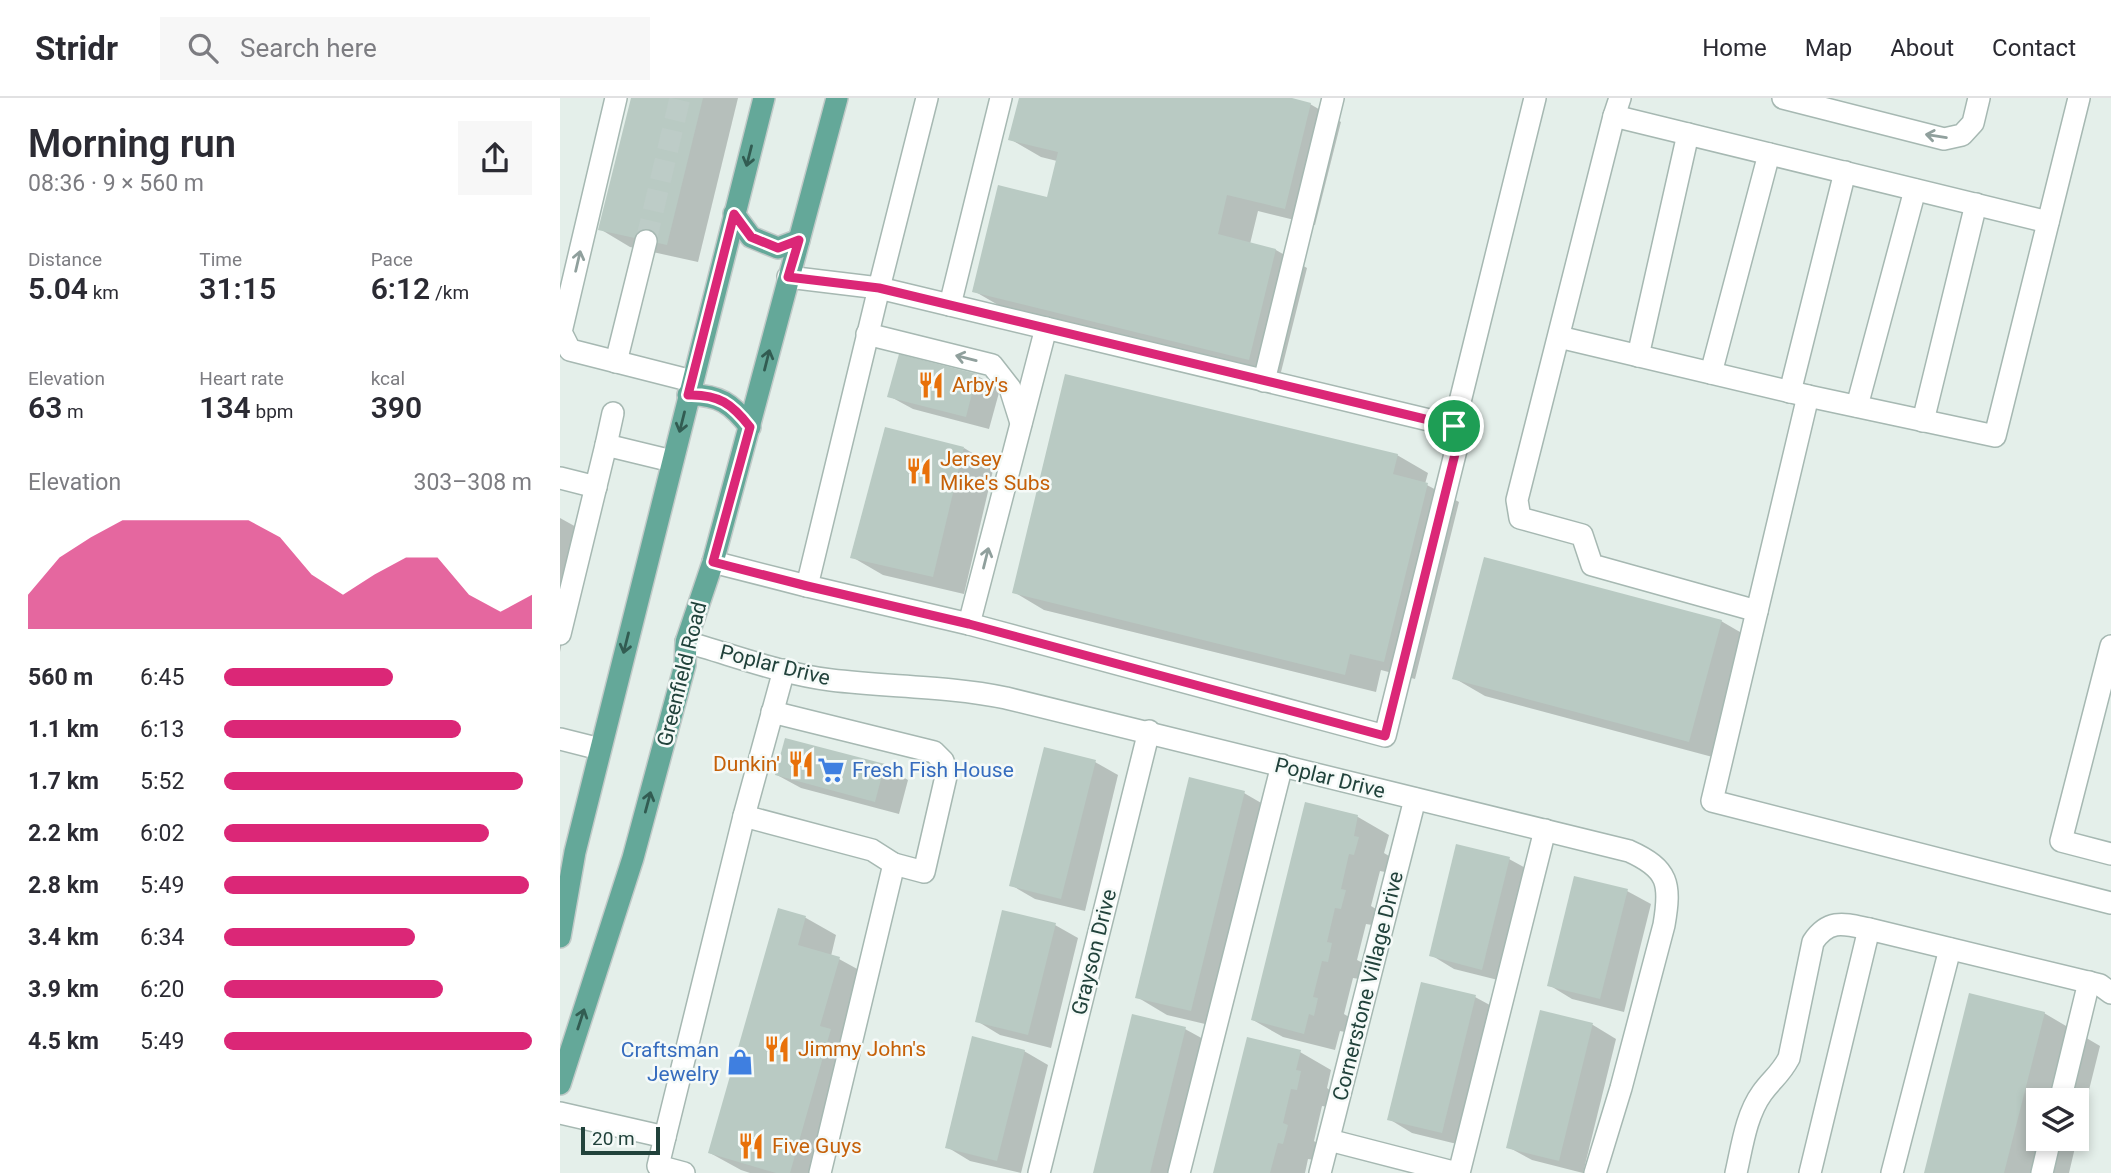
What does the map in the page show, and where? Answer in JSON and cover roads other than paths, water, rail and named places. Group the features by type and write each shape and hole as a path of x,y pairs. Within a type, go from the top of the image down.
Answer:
{"main road":[{"path":"560,937 567,850 600,750 764,98"},
{"name":"Greenfield Road","path":"560,1084 633,858 685,665 686,642 713,562 837,98"},
{"path":"734,214 751,237 778,248 799,240"},
{"path":"690,388 725,402 737,410 750,427"}],"street":[{"path":"616,98 561,332 570,350 616,362 690,388"},
{"path":"807,586 927,98"},
{"path":"950,305 1001,98"},
{"path":"1264,381 1333,98"},
{"path":"713,562 969,624 1385,736 1456,450 1454,426 1535,98"},
{"path":"1783,98 1944,139 1962,135 1972,123 1979,98"},
{"path":"1559,337 1799,394 1995,436 2079,98"},
{"path":"1758,611 1592,565 1583,535 1520,518 1517,500 1617,107 1688,134 2048,222"},
{"path":"1638,356 1688,134"},
{"path":"1712,373 1769,154"},
{"path":"1845,172 1758,611 1712,801 2111,903"},
{"path":"1857,406 1915,190"},
{"path":"1923,421 1976,204"},
{"path":"616,362 646,241"},
{"path":"788,277 879,288 1454,426"},
{"path":"969,624 1046,328"},
{"path":"867,334 992,365 1010,388 1021,423"},
{"path":"560,634 613,413"},
{"path":"606,445 672,461"},
{"path":"560,478 596,487"},
{"name":"Poplar Drive","path":"686,642 829,680 975,691 1545,830 1629,851 1645,858 1659,869 1666,882 1668,904 1621,1088 1595,1173"},
{"path":"2111,646 2061,841 2111,854"},
{"path":"684,1173 658,1167 744,816 784,670"},
{"path":"744,816 872,850 894,864 923,872 947,772 943,761 934,752 772,712"},
{"name":"Grayson Drive","path":"1040,1173 1149,732"},
{"path":"560,739 600,750"},
{"path":"1179,1173 1282,765"},
{"name":"Cornerstone Village Drive","path":"1320,1173 1415,799"},
{"path":"1329,1140 1458,1173 1545,830"},
{"path":"820,1173 894,864"},
{"path":"1736,1173 1753,1109 1762,1093 1782,1072 1789,1058 1813,942 1820,932 1840,923 2103,985 2065,1088"},
{"path":"1810,1173 1869,929"},
{"path":"1892,1173 1950,949"},
{"path":"560,1113 665,1137"},
{"path":"2042,1173 2047,1151"}],"tunnel":[{"path":"646,241 680,98"}],"place":[{"name":"Arby's","path":"931,385"},
{"name":"Jersey Mike's Subs","path":"919,471"},
{"name":"Dunkin'","path":"801,764"},
{"name":"Fresh Fish House","path":"831,770"},
{"name":"Jimmy John's","path":"777,1049"},
{"name":"Craftsman Jewelry","path":"740,1062"},
{"name":"Five Guys","path":"751,1146"}]}
